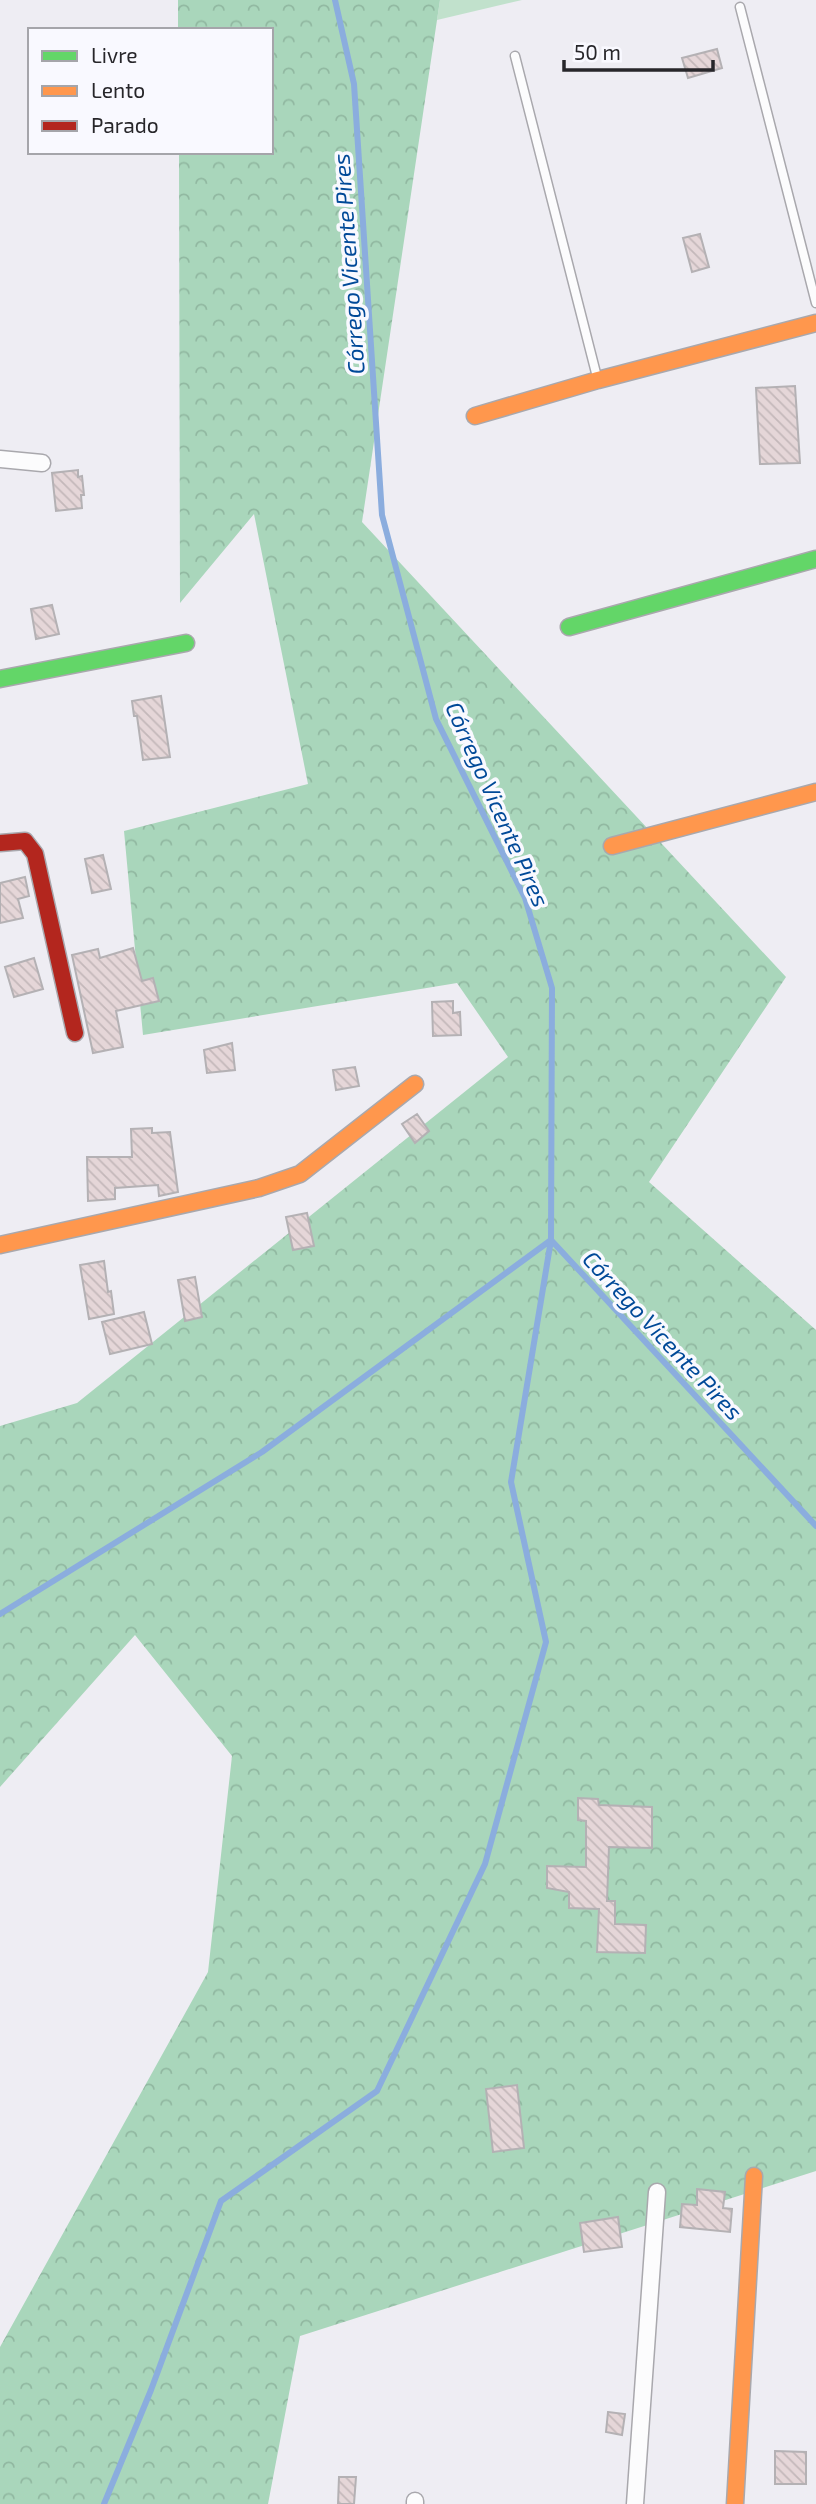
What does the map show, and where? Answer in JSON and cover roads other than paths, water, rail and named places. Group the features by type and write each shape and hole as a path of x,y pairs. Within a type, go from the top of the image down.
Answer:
{"street":[{"path":"475,416 598,380 816,323"},
{"path":"0,458 42,463"},
{"path":"569,628 816,559"},
{"path":"0,679 186,643"},
{"path":"611,846 816,792"},
{"path":"0,843 24,842 35,854 75,1033"},
{"path":"0,1245 259,1188 300,1174 415,1084"},
{"path":"735,2504 754,2176"},
{"path":"635,2504 657,2192"}],"lane":[{"path":"740,7 816,303"},
{"path":"515,56 598,380"}],"waterway":[{"name":"Córrego Vicente Pires","path":"335,0 354,84 382,515 436,719 525,898 552,988 551,1240 816,1526"},
{"path":"0,1614 262,1452 551,1240"},
{"path":"104,2504 151,2390 221,2201 377,2091 485,1864 546,1642 511,1482 551,1240"}]}
